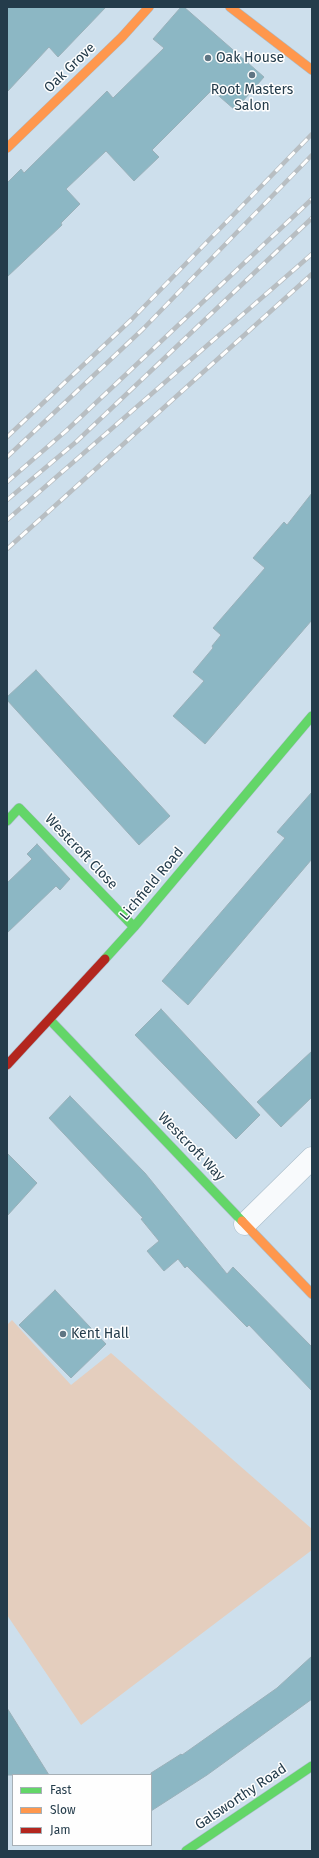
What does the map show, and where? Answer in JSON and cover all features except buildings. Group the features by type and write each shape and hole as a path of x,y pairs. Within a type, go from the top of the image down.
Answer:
{"street":[{"path":"230,7 312,70"},
{"name":"Oak Grove","path":"7,148 122,37 149,8"},
{"name":"Lichfield Road","path":"7,1065 134,927 312,716"},
{"name":"Westcroft Close","path":"7,821 19,808 134,927"},
{"name":"Westcroft Way","path":"50,1020 312,1294"},
{"path":"245,1224 312,1158"},
{"name":"Galsworthy Road","path":"186,1851 312,1766"}],"shaded area":[{"path":"12,1320 71,1385 111,1353 312,1529 312,1550 81,1725 7,1615 7,1325"}],"railway":[{"path":"7,437 132,319 312,134"},
{"path":"7,457 143,329 312,155"},
{"path":"7,482 67,430 312,199"},
{"path":"7,500 76,442 312,218"},
{"path":"7,520 312,254"},
{"path":"7,549 312,274"}],"traffic: fast":[{"path":"105,959 134,927 312,716"},
{"path":"7,821 19,808 134,927"},
{"path":"50,1020 242,1221"},
{"path":"186,1851 312,1766"}],"traffic: slow":[{"path":"7,148 122,37 149,7"},
{"path":"230,7 312,70"},
{"path":"242,1221 312,1294"}],"traffic: jam":[{"path":"7,1065 105,959"}],"place":[{"name":"Oak House","path":"208,58"},
{"name":"Root Masters Salon","path":"252,75"},
{"name":"Kent Hall","path":"63,1334"}]}
